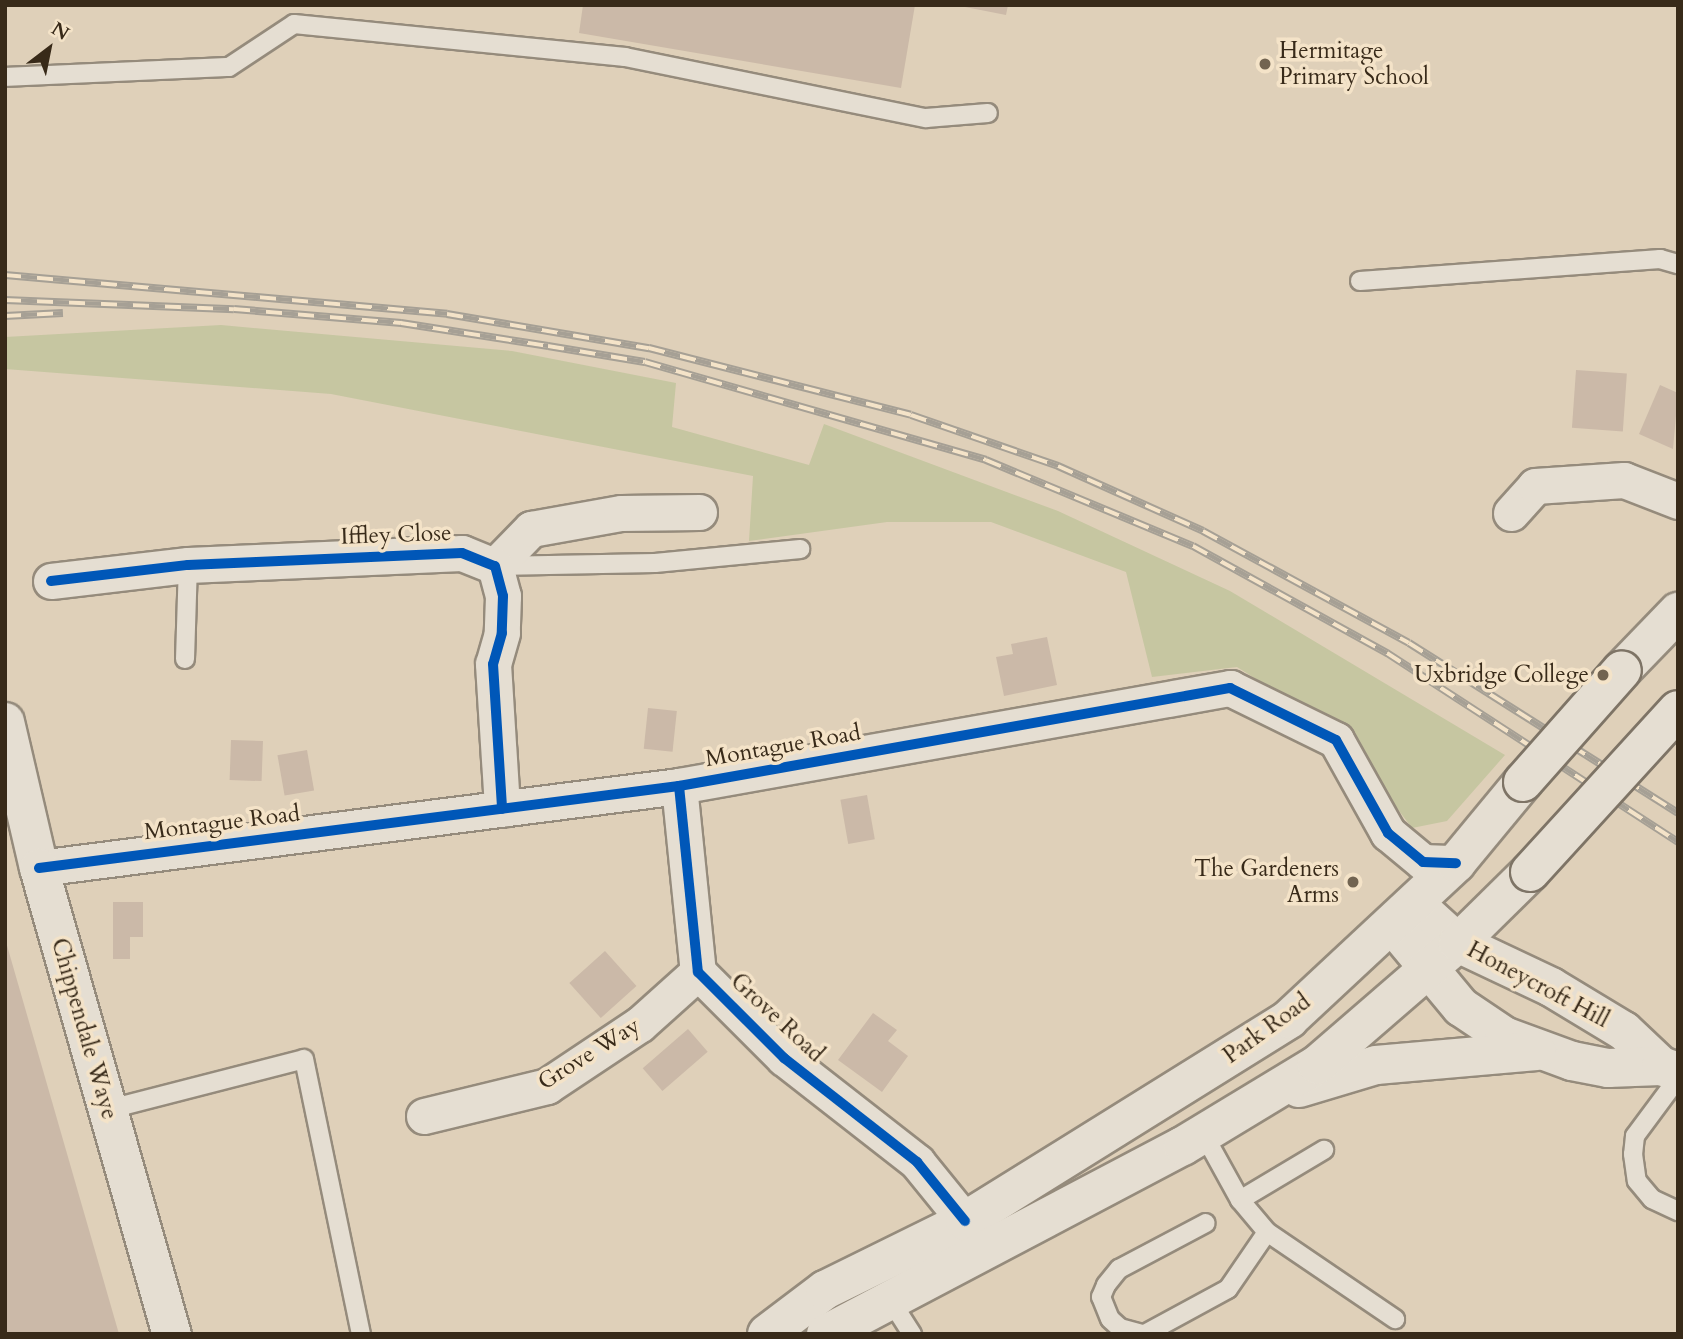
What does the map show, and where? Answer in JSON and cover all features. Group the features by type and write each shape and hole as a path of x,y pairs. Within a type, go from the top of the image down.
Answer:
{"main road":[{"name":"Park Road","path":"767,1334 825,1290 965,1221 1289,1019 1456,863 1622,670 1678,612"},
{"path":"826,1334 889,1298 1203,1133 1317,1065 1458,943 1530,872 1678,710"},
{"name":"Chippendale Waye","path":"5,722 39,868 172,1334"},
{"name":"Honeycroft Hill","path":"1403,914 1551,987 1624,1031 1672,1072"},
{"name":"Honeycroft Hill","path":"1403,914 1426,968 1461,1007 1504,1036 1545,1051 1608,1068 1672,1072"},
{"path":"1264,1097 1376,1065 1545,1051"}],"street":[{"path":"1511,513 1535,486 1561,484 1624,480 1678,501"},
{"path":"502,810 494,664 502,633 503,596 495,566 531,529 621,513 699,512"},
{"name":"Iffley Close","path":"51,581 188,565 462,553 495,566"},
{"name":"Montague Road","path":"39,868 679,786 1230,688 1336,740 1388,833 1423,862 1456,863"},
{"name":"Grove Road","path":"679,786 698,972 784,1058 917,1162 965,1221"},
{"name":"Grove Way","path":"424,1116 547,1086 640,1024 698,972"}],"lane":[{"path":"5,77 229,67 294,24 625,57 926,118 988,113"},
{"path":"1360,281 1660,259 1678,264"},
{"path":"495,566 655,563 800,549"},
{"path":"185,660 188,565"},
{"path":"106,1110 304,1059 360,1334"},
{"path":"1672,1072 1635,1136 1633,1154 1637,1181 1652,1199 1678,1211"},
{"path":"1203,1133 1240,1200 1267,1232 1395,1319"},
{"path":"1240,1200 1324,1150"},
{"path":"1206,1223 1119,1269 1106,1285 1101,1297 1110,1319 1120,1328 1144,1334 1228,1289 1267,1232"},
{"path":"889,1298 912,1334"}],"green space":[{"path":"221,325 512,351 676,383 672,427 809,465 824,424 1058,511 1230,591 1505,755 1447,821 1412,828 1339,731 1237,667 1152,677 1126,572 991,522 887,522 749,541 753,476 331,394 5,369 5,337"}],"building":[{"path":"583,5 915,5 901,88 579,33"},
{"path":"955,5 1008,5 1006,15"},
{"path":"1576,370 1627,374 1623,431 1572,428"},
{"path":"1660,385 1678,393 1673,449 1639,434"},
{"path":"1047,637 1057,685 1004,696 996,657 1013,654 1011,644"},
{"path":"648,708 677,711 673,752 644,749"},
{"path":"231,740 263,741 262,781 230,780"},
{"path":"307,750 314,790 285,796 277,755"},
{"path":"867,795 875,839 848,844 840,800"},
{"path":"113,902 143,902 143,937 130,937 130,959 113,959"},
{"path":"6,942 119,1334 5,1334"},
{"path":"605,951 636,986 601,1018 569,983"},
{"path":"873,1013 897,1030 888,1041 908,1056 882,1092 838,1060"},
{"path":"688,1029 708,1052 662,1091 643,1068"}],"railway":[{"path":"5,275 447,314 649,348 911,415 1058,466 1203,531 1409,643 1678,813"},
{"path":"5,300 234,309 401,323 548,346 645,362 986,460 1193,546 1387,653 1678,842"},
{"path":"5,316 63,313"}],"cycle path":[{"path":"51,581 188,565 462,553 495,566 503,596 502,633 493,664 502,809"},
{"path":"39,868 679,786 1230,688 1336,740 1388,833 1423,862 1456,863"},
{"path":"679,786 698,972 784,1058 917,1162 965,1221"}],"place":[{"name":"Hermitage Primary School","path":"1265,64"},
{"name":"Uxbridge College","path":"1603,675"},
{"name":"The Gardeners Arms","path":"1353,882"}]}
